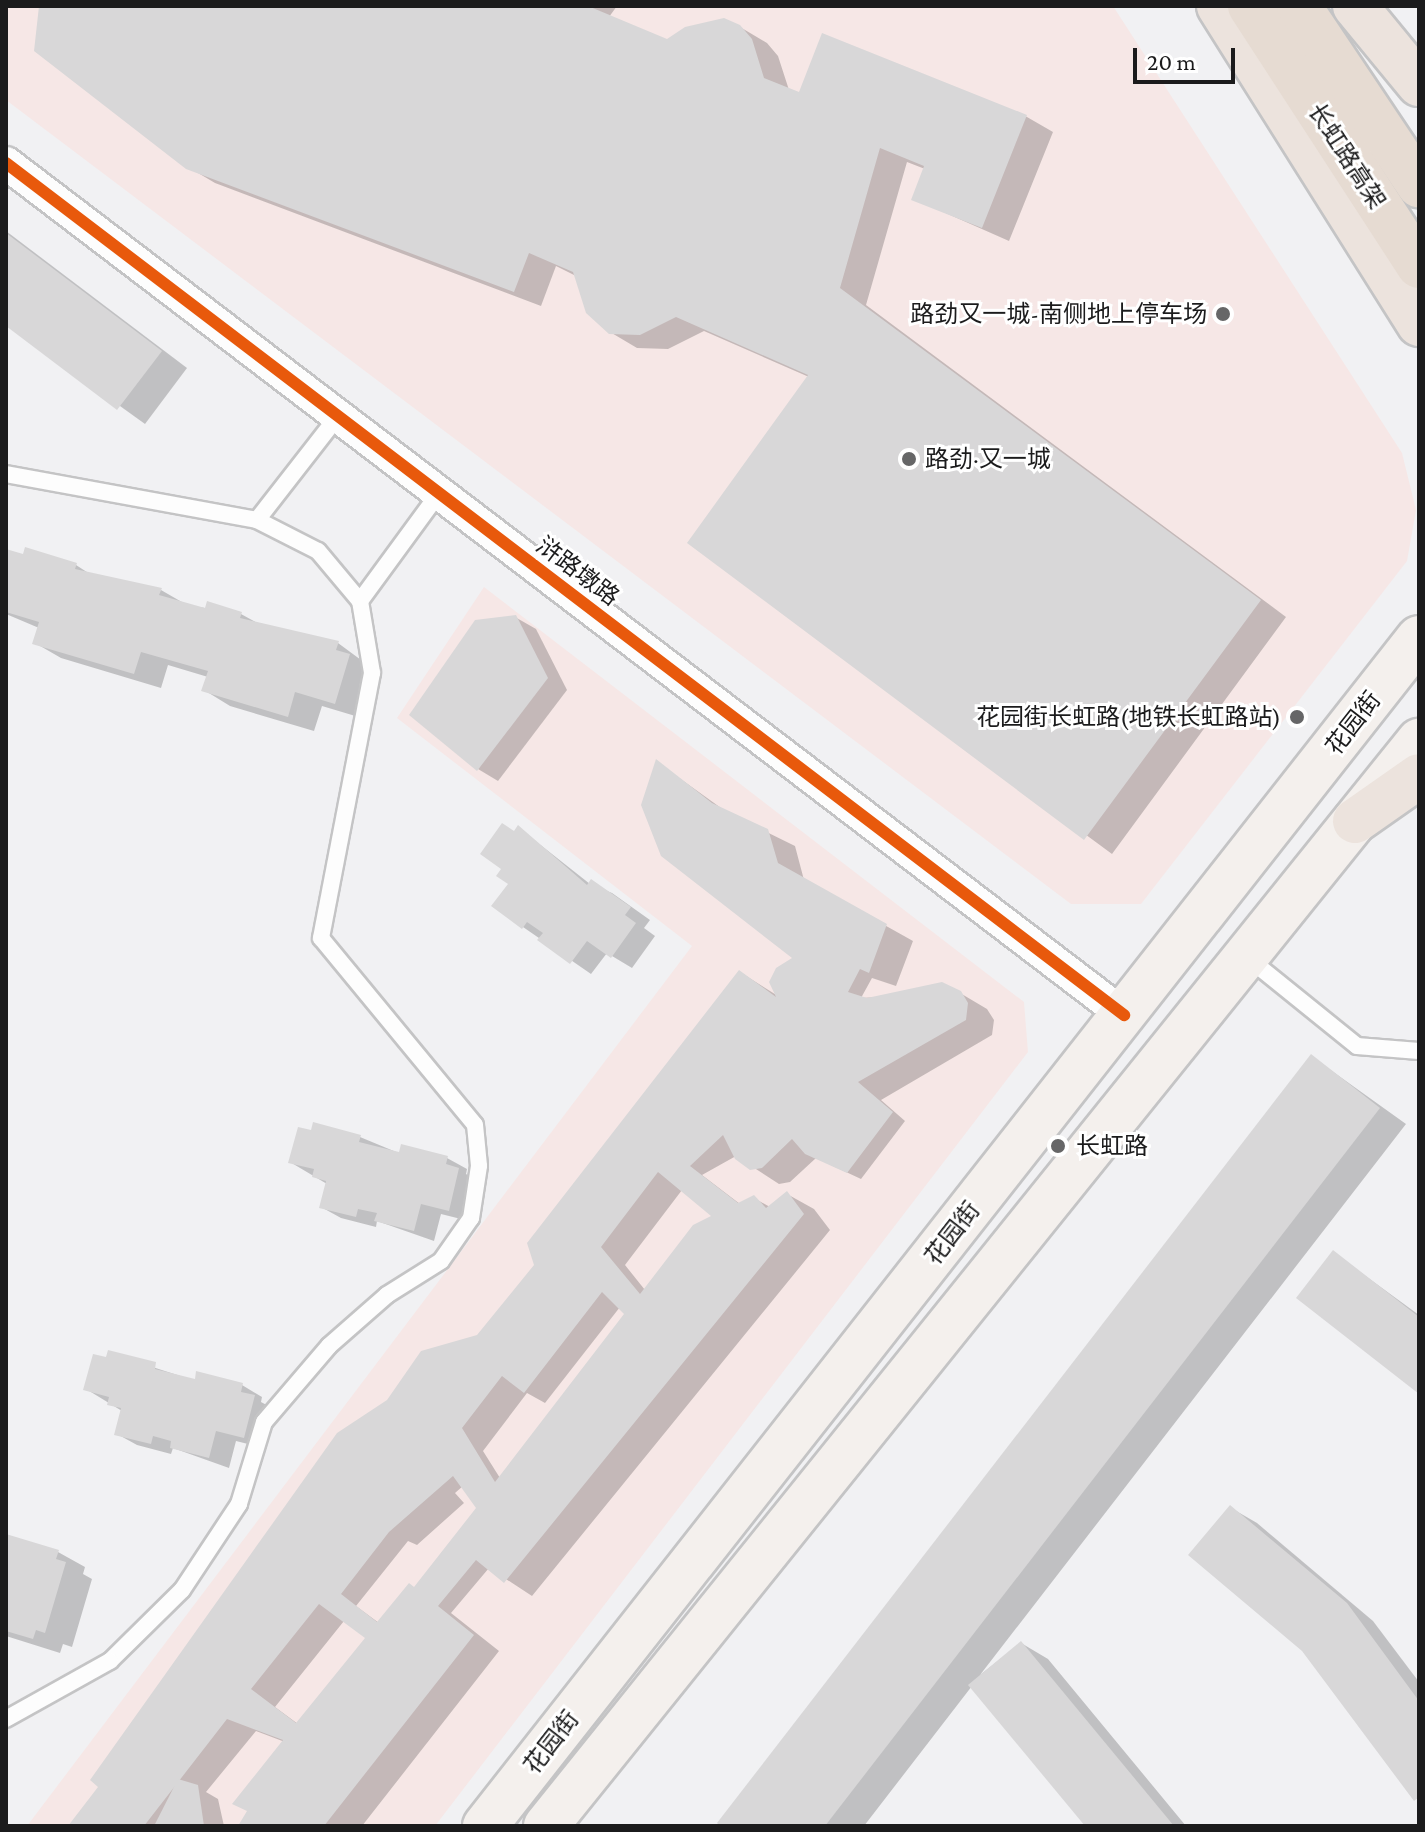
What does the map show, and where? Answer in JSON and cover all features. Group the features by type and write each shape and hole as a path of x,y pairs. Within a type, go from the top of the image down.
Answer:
{"highway":[{"name":"长虹路高架","path":"1250,6 1419,266"},
{"name":"长虹路高架","path":"1299,6 1419,185"}],"main road":[{"path":"1219,6 1419,324"},
{"path":"1355,6 1419,84"},
{"name":"花园街","path":"485,1826 1419,638"},
{"name":"花园街","path":"546,1826 1419,741"},
{"path":"1355,821 1419,776"}],"street":[{"name":"浒路墩路","path":"6,163 1124,1015"}],"lane":[{"path":"257,520 338,416"},
{"path":"6,474 257,520 318,551 360,601 372,673 321,938 475,1125 479,1166 471,1218 441,1261 387,1295 329,1346 264,1422 239,1504 182,1590 110,1661 6,1719"},
{"path":"360,601 439,493"},
{"path":"1246,957 1357,1046 1419,1051"}],"shaded area":[{"path":"6,6 1113,6 1402,453 1416,510 1407,561 1141,904 1071,904 6,100"},
{"path":"484,587 1024,1002 1028,1052 435,1826 27,1826 692,946 397,718"}],"building":[{"name":"路劲·又一城","path":"39,6 588,6 667,39 685,27 724,18 740,25 752,39 764,78 799,92 822,33 1027,115 982,228 911,200 924,166 880,148 840,288 1261,600 1084,840 687,543 808,375 676,317 640,335 609,334 586,313 573,272 529,253 514,292 186,169 34,51"},
{"path":"6,233 162,351 117,410 6,326"},
{"path":"25,547 77,563 75,569 162,588 159,595 205,608 207,601 242,612 240,618 339,641 336,650 350,654 335,704 295,692 288,717 201,691 208,671 141,652 134,674 32,644 39,622 6,612 6,549 23,554"},
{"path":"516,615 548,678 477,771 409,715 475,620"},
{"path":"656,759 712,803 768,829 778,863 887,924 869,973 860,969 848,992 867,998 942,982 961,991 968,1003 966,1020 858,1082 893,1112 847,1173 805,1154 792,1139 762,1168 750,1170 735,1159 723,1135 690,1166 738,1203 754,1195 766,1208 787,1191 804,1214 504,1583 476,1560 438,1606 474,1635 324,1826 238,1826 247,1811 232,1804 283,1740 227,1719 144,1826 68,1826 98,1787 90,1780 337,1433 387,1400 421,1351 477,1335 534,1265 527,1243 739,970 776,997 769,982 776,968 792,958 661,856 641,805","holes":["658,1172 711,1216 693,1225 640,1294 601,1247","602,1292 624,1314 495,1482 462,1428 502,1376 524,1393","453,1476 476,1508 414,1587 409,1583 377,1622 341,1594 389,1532","319,1604 365,1638 296,1723 251,1689"]},
{"path":"502,823 514,831 518,825 587,885 591,879 631,907 625,915 636,923 611,958 587,941 570,964 537,940 543,933 527,922 522,929 491,906 508,884 496,876 501,869 480,854"},
{"path":"1311,1054 1380,1108 825,1826 720,1826 717,1823"},
{"path":"313,1122 361,1135 359,1142 399,1152 401,1144 448,1156 446,1164 459,1168 449,1211 421,1204 414,1231 374,1221 377,1213 358,1209 356,1217 319,1208 326,1181 312,1177 314,1169 288,1163 298,1127 311,1130"},
{"path":"1333,1250 1419,1317 1419,1394 1296,1298"},
{"path":"108,1350 156,1362 155,1369 195,1379 196,1371 243,1383 241,1392 255,1395 244,1438 216,1431 209,1458 170,1448 171,1441 153,1436 151,1444 114,1435 121,1408 107,1405 109,1397 83,1390 93,1354 106,1357"},
{"path":"1230,1505 1347,1603 1419,1701 1419,1797 1414,1801 1302,1651 1188,1555"},
{"path":"6,1534 59,1550 56,1559 66,1562 45,1633 36,1630 33,1639 6,1631"},
{"path":"1021,1641 1174,1826 1085,1826 968,1685"},
{"path":"178,1779 198,1785 204,1826 154,1826"}],"cycle path":[{"path":"6,163 1124,1015"}],"place":[{"name":"路劲又一城-南侧地上停车场","path":"1223,314"},
{"name":"路劲·又一城","path":"909,459"},
{"name":"花园街长虹路(地铁长虹路站)","path":"1297,717"},
{"name":"长虹路","path":"1058,1146"}]}
